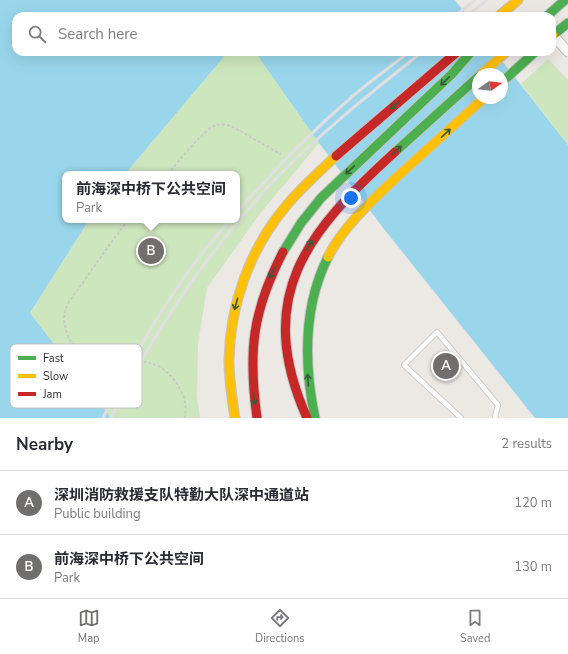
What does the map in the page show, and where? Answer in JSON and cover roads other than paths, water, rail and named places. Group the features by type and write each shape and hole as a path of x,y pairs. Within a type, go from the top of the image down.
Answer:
{"main road":[{"path":"504,12 518,0"},
{"path":"552,12 565,0"},
{"path":"493,12 496,5"},
{"path":"556,33 568,23"},
{"path":"235,418 229,380 228,358 230,331 235,306 243,280 254,253 286,206 304,187 359,135 452,56"},
{"path":"257,418 252,382 251,358 253,333 258,311 267,286 289,240 321,198 448,79 468,56"},
{"path":"489,68 502,56"},
{"path":"508,76 530,56"},
{"path":"307,418 294,387 288,364 285,336 286,315 290,292 296,272 306,250 333,213 372,173 472,82"},
{"path":"315,418 309,390 307,365 308,341 313,298 326,261 334,246 347,228 370,204 477,104"}],"street":[{"path":"556,40 568,52"}],"lane":[{"path":"461,418 404,365 437,332 498,405 496,418"}],"water":[{"path":"0,0 455,0 464,12 12,12 12,56 225,56 128,171 62,171 62,223 87,223 30,313 54,344 10,344 10,408 103,408 111,418 0,418"},
{"path":"258,56 498,56 508,68 472,68 472,104 508,104 508,69 568,145 568,418 535,418 384,229 319,143"}],"railway":[{"path":"460,12 475,0"},
{"path":"472,12 487,0"},
{"path":"240,209 279,166 323,123 354,95 404,56"},
{"path":"240,219 267,188 322,134 417,56"},
{"path":"142,344 175,290 228,223"},
{"path":"142,360 181,297 237,223"},
{"path":"103,418 108,408"},
{"path":"111,418 116,408"}],"place":[{"name":"前海深中桥下公共空间","path":"151,251"},
{"name":"深圳消防救援支队特勤大队深中通道站","path":"446,366"}]}
